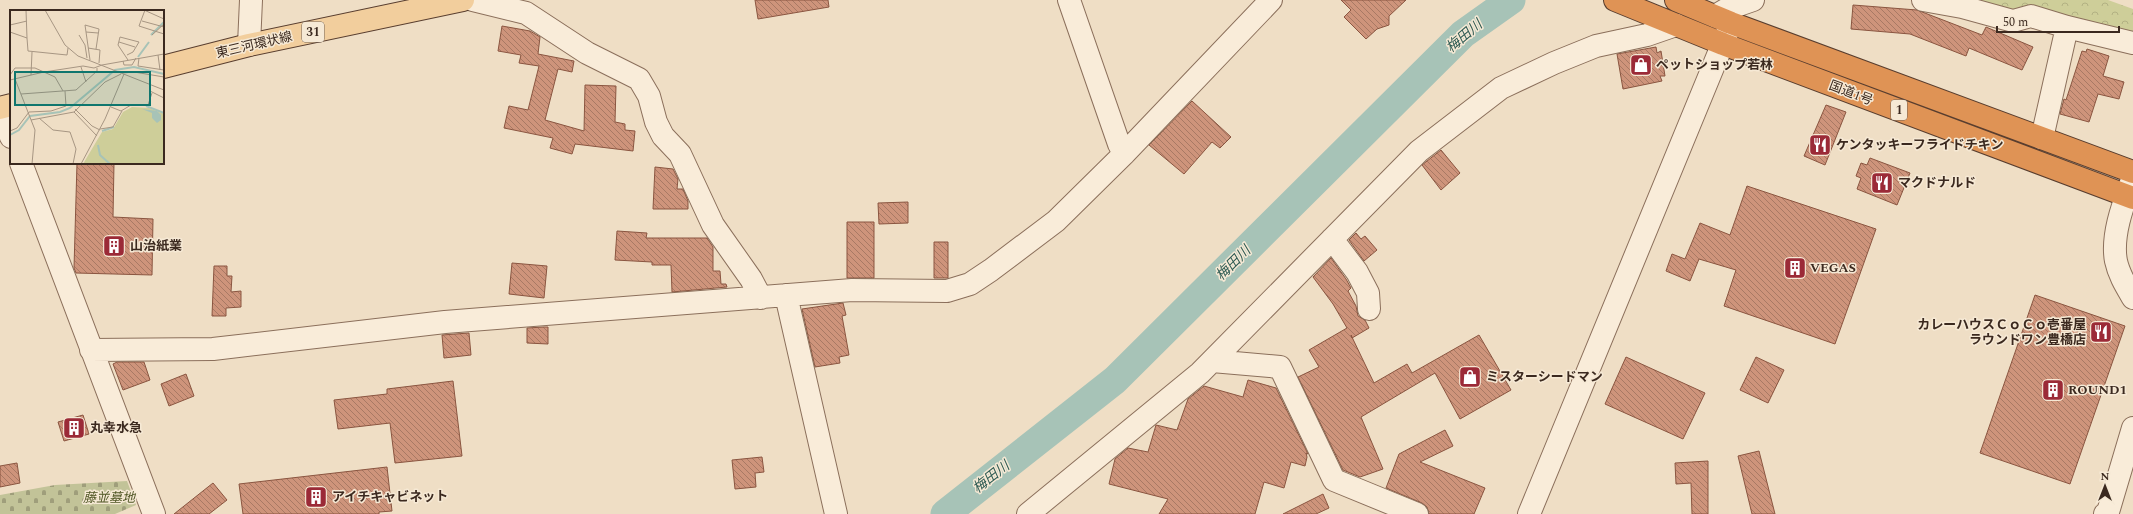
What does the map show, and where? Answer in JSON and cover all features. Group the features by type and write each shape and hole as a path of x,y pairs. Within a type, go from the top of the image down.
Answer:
{"highway":[{"name":"国道1号","path":"1615,0 1723,44 2131,190"},
{"name":"国道1号","path":"1685,4 1723,20 2133,172"}],"main road":[{"name":"東三河環状線","path":"164,67 249,45 463,0"},
{"path":"0,108 10,105"}],"street":[{"path":"249,45 252,0"},
{"path":"474,0 526,13 587,52 639,79 649,96 656,122 663,136 680,154 713,225 751,279 761,298"},
{"path":"1069,0 1119,144 1124,154"},
{"path":"91,350 213,349 445,322 852,290 947,291 970,284 1056,221 1124,154 1271,0"},
{"path":"1529,514 1723,44 1723,20 1727,9 1753,0"},
{"path":"1923,0 1962,7 2013,21 2031,16 2067,27 2133,43"},
{"path":"1028,514 1200,373 1419,151 1501,88 1554,62 1596,46 1647,35 1671,23"},
{"path":"2042,138 2067,27"},
{"path":"0,108 10,134"},
{"path":"21,164 154,514"},
{"path":"2131,190 2115,243 2116,260 2121,278 2133,298"},
{"path":"1332,239 1357,272 1368,292 1369,309"},
{"path":"786,296 836,514"},
{"path":"1212,361 1280,367 1334,480 1417,514"},
{"path":"2105,514 2133,428"}],"green space":[{"path":"1971,0 2108,0 2133,9 2133,41"},
{"name":"藤並墓地","path":"127,481 136,505 115,514 0,514 0,495 55,485"}],"building":[{"path":"755,0 828,0 829,7 758,19"},
{"path":"1341,0 1406,0 1389,16 1389,25 1377,29 1366,39 1344,17 1351,10"},
{"path":"1853,5 1917,10 1982,35 1986,27 2033,47 2022,70 1969,48 1966,56 1910,34 1851,29"},
{"path":"502,26 530,31 540,37 538,54 574,61 572,72 558,69 545,120 584,131 585,85 616,86 615,122 625,124 625,130 635,131 633,151 575,144 572,154 550,148 553,138 504,128 509,106 528,110 539,66 519,63 521,55 498,51"},
{"name":"ペットショップ若林","path":"1656,47 1657,53 1661,51 1665,76 1660,76 1662,81 1623,89 1617,54"},
{"path":"2087,49 2109,56 2103,76 2124,82 2119,99 2098,94 2089,122 2060,114 2082,51 2086,52"},
{"path":"1192,101 1231,137 1220,148 1212,142 1184,174 1149,145"},
{"name":"ケンタッキーフライドチキン","path":"1826,105 1846,112 1825,165 1804,156"},
{"path":"1441,150 1460,173 1441,190 1422,165"},
{"name":"マクドナルド","path":"1870,158 1910,173 1897,205 1857,189 1861,178 1856,176 1861,163 1867,165"},
{"name":"山治紙業","path":"77,164 114,164 113,217 153,219 152,275 76,273 74,268"},
{"path":"655,167 673,169 678,179 677,189 683,189 688,201 688,209 653,209"},
{"name":"VEGAS","path":"1747,186 1876,229 1835,344 1724,306 1736,270 1699,259 1690,281 1666,271 1672,254 1685,259 1700,223 1730,235"},
{"path":"908,202 908,223 879,224 878,203"},
{"path":"847,222 874,222 874,278 847,278"},
{"path":"617,231 647,233 646,238 707,238 713,247 713,271 720,271 721,284 726,284 727,287 672,292 671,265 652,265 652,262 615,260"},
{"path":"1356,233 1361,239 1365,236 1377,250 1364,261 1349,240"},
{"path":"934,242 948,242 948,278 934,278"},
{"path":"1331,258 1351,288 1348,291 1356,306 1358,316 1365,320 1369,328 1352,338 1374,383 1407,364 1412,373 1479,335 1511,390 1460,419 1435,373 1361,417 1383,469 1360,477 1343,470 1298,377 1319,367 1309,350 1347,328 1333,304 1313,277"},
{"path":"512,263 547,266 544,298 509,294"},
{"path":"214,266 227,266 227,276 232,276 231,292 241,291 241,307 226,308 226,316 212,316"},
{"name":"ROUND1","path":"2035,295 2125,326 2070,484 1980,453"},
{"path":"843,303 846,315 842,316 849,355 839,357 840,363 815,367 802,309"},
{"path":"548,327 548,344 527,343 527,328"},
{"path":"469,333 471,355 444,358 442,335"},
{"path":"1626,357 1705,393 1683,439 1605,404"},
{"path":"1756,357 1784,370 1768,403 1740,390"},
{"path":"117,362 144,362 150,380 123,390 113,364"},
{"path":"186,374 194,396 169,406 161,384"},
{"path":"1248,380 1276,388 1308,454 1306,453 1307,457 1305,466 1291,462 1284,488 1264,482 1255,514 1159,514 1168,499 1109,484 1115,459 1128,448 1148,452 1156,425 1177,430 1188,399 1204,386 1243,397"},
{"path":"453,381 462,456 395,463 390,423 338,429 334,400 387,394 387,389"},
{"name":"丸幸水急","path":"83,415 89,434 64,441 58,422"},
{"path":"1445,430 1453,446 1420,462 1485,488 1474,514 1429,514 1427,507 1422,503 1386,488 1399,454"},
{"path":"1759,451 1775,514 1752,514 1738,456"},
{"path":"762,457 764,472 755,473 756,487 735,489 732,460"},
{"path":"1708,461 1708,514 1692,514 1691,483 1676,484 1675,463"},
{"path":"17,463 20,483 0,487 0,466"},
{"name":"アイチキャビネット","path":"387,467 392,511 379,512 379,514 243,514 239,484"},
{"path":"213,483 227,500 209,514 174,514"},
{"path":"1323,494 1329,508 1316,514 1283,514"}],"waterway":[{"name":"梅田川","path":"945,514 1115,380 1463,34 1511,0"}],"place":[{"name":"ペットショップ若林","path":"1641,65"},
{"name":"ケンタッキーフライドチキン","path":"1820,145"},
{"name":"マクドナルド","path":"1882,183"},
{"name":"山治紙業","path":"114,246"},
{"name":"VEGAS","path":"1795,268"},
{"name":"カレーハウスＣｏＣｏ壱番屋 ラウンドワン豊橋店","path":"2101,332"},
{"name":"ミスターシードマン","path":"1470,377"},
{"name":"ROUND1","path":"2053,390"},
{"name":"丸幸水急","path":"74,428"},
{"name":"アイチキャビネット","path":"316,497"}]}
